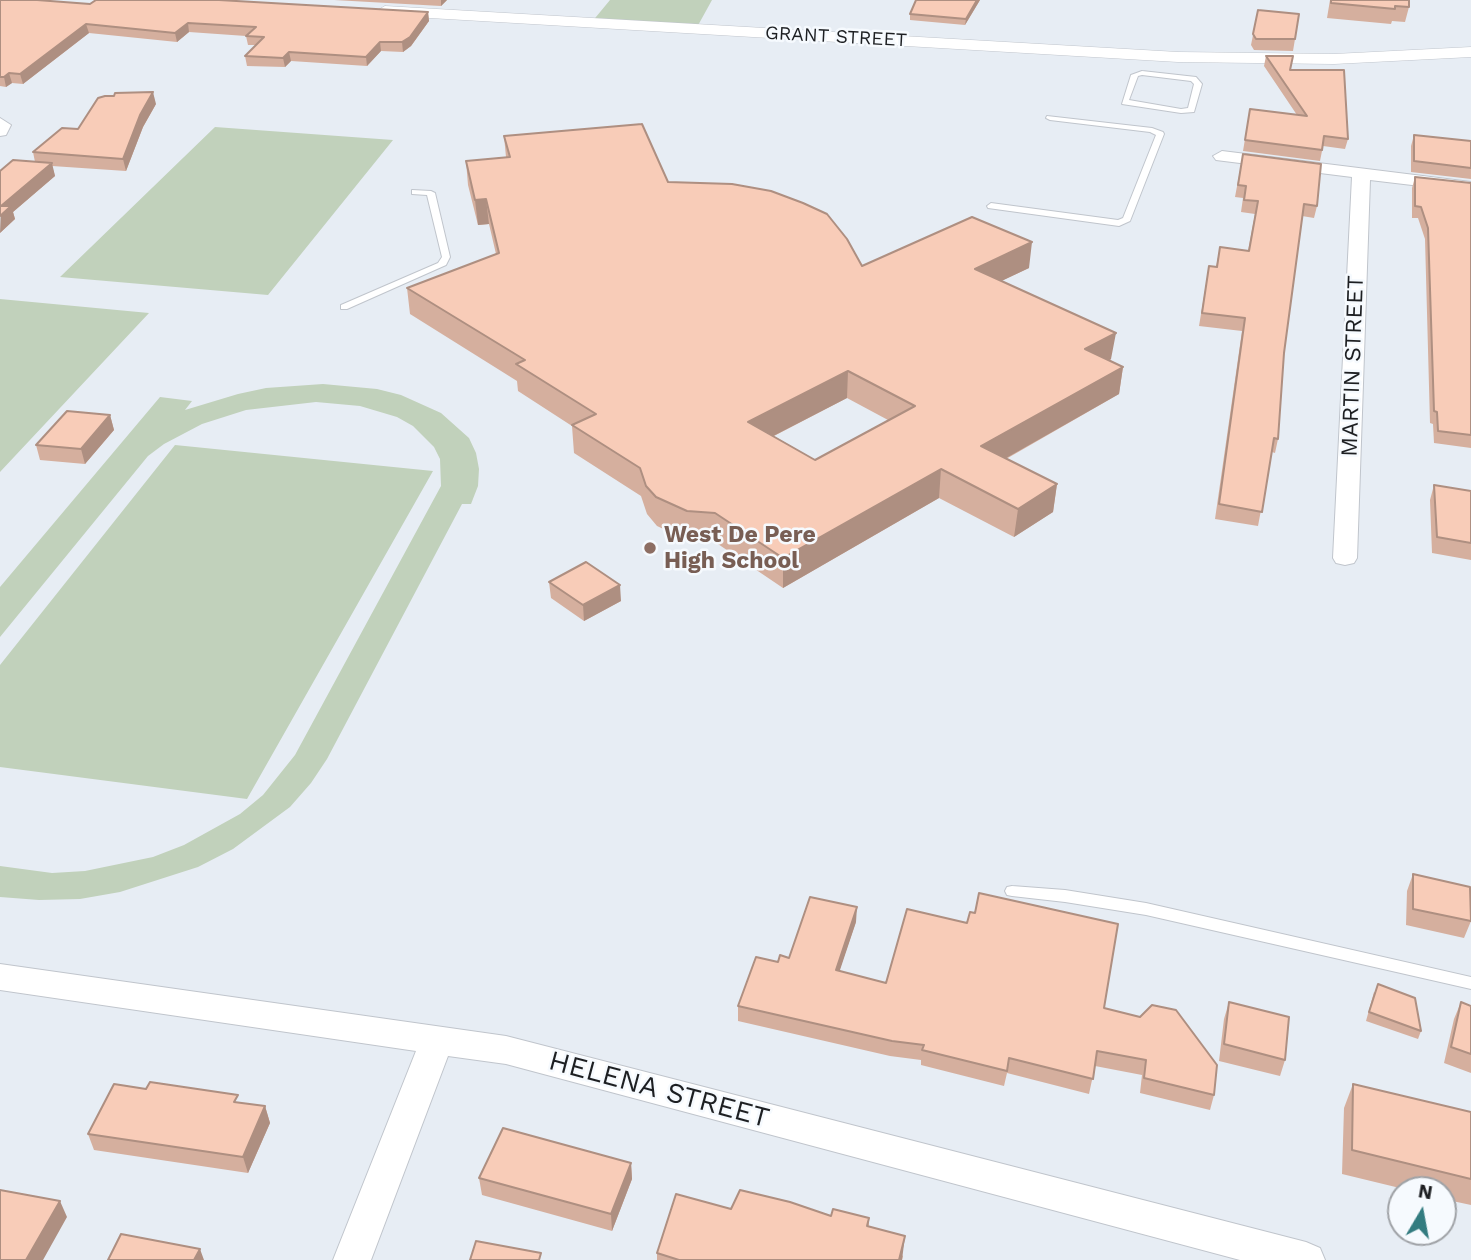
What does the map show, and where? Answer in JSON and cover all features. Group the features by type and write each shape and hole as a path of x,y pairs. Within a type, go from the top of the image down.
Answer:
{"street":[{"name":"GRANT STREET","path":"368,10 1170,57 1334,59 1471,52"},
{"path":"0,122 3,125 0,131"},
{"path":"1222,156 1471,187"},
{"name":"MARTIN STREET","path":"1345,558 1362,174"},
{"name":"HELENA STREET","path":"0,977 506,1049 1306,1260"},
{"path":"352,1260 437,1040"}],"lane":[{"path":"1170,57 1171,77"},
{"path":"1135,75 1171,77 1193,79 1198,84 1191,110 1181,111 1125,102 1135,75"},
{"path":"991,206 1119,223 1127,219 1160,134 1152,130 1050,118"},
{"path":"344,307 442,265 446,257 431,193 415,192"},
{"path":"1012,891 1065,896 1146,909 1471,983"}],"green space":[{"path":"610,0 712,0 696,29 591,23"},
{"path":"215,127 393,140 268,295 60,277"},
{"path":"0,299 149,313 0,472"},
{"path":"323,384 377,389 401,395 441,413 469,438 479,469 478,486 471,504 462,504 327,759 290,807 233,849 198,867 120,892 80,899 0,897 0,866 52,873 85,871 153,857 184,845 240,814 263,795 295,755 441,486 440,459 434,447 413,426 397,417 360,406 316,402 246,410 202,424 164,444 148,456 0,637 0,587 160,397 192,401 185,410 266,388"},
{"path":"175,445 433,471 247,799 0,767 0,665"}],"building":[{"path":"0,0 90,4 96,0 219,0 428,12 410,37 402,42 380,42 366,57 289,52 283,58 245,56 264,37 246,36 256,27 188,23 175,33 86,24 20,74 9,73 0,77"},
{"path":"916,0 977,0 966,19 910,14"},
{"path":"1331,0 1409,0 1409,7 1395,6 1395,9 1331,3"},
{"path":"1258,10 1299,14 1295,39 1256,39 1253,34"},
{"path":"1266,56 1293,56 1290,70 1344,70 1348,139 1324,136 1322,150 1245,140 1250,109 1307,116"},
{"path":"153,92 140,115 123,159 33,152 62,128 78,129 98,98 114,96 115,93"},
{"path":"642,124 668,182 732,184 771,191 803,203 827,214 847,239 862,266 972,217 1032,242 975,269 1116,333 1085,349 1123,367 981,446 1057,484 1018,509 941,469 783,558 715,513 687,511 656,497 646,486 640,468 572,425 596,414 516,364 525,360 407,288 499,253 486,199 475,200 466,161 510,157 504,136","holes":["848,371 915,406 815,460 748,422"]},
{"path":"1414,135 1471,141 1471,168 1414,161"},
{"path":"1243,154 1321,164 1317,206 1304,204 1284,353 1278,439 1274,438 1262,512 1219,504 1245,318 1202,313 1209,266 1217,267 1220,247 1249,251 1258,201 1244,200 1246,186 1238,185"},
{"path":"13,160 52,163 1,206 11,206 0,216 0,171"},
{"path":"1415,177 1471,183 1471,435 1438,431 1437,412 1434,411 1428,228 1421,207 1415,206"},
{"path":"67,411 110,415 81,449 36,445"},
{"path":"1434,485 1471,491 1471,543 1437,537"},
{"path":"586,562 620,585 583,605 549,582"},
{"path":"1413,874 1470,887 1471,921 1413,909"},
{"path":"979,893 1118,924 1104,1008 1140,1017 1152,1005 1176,1010 1217,1065 1214,1095 1144,1078 1146,1060 1097,1051 1093,1079 1009,1058 1007,1071 922,1050 924,1045 892,1041 738,1006 756,957 778,962 780,955 789,958 810,897 857,907 836,970 886,983 907,909 967,923 970,912 975,913"},
{"path":"1378,984 1415,998 1421,1031 1369,1012"},
{"path":"1229,1002 1289,1017 1285,1060 1224,1044"},
{"path":"1461,1002 1471,1006 1471,1054 1451,1047"},
{"path":"150,1082 238,1095 234,1102 265,1106 243,1157 88,1134 114,1084 146,1089"},
{"path":"1353,1084 1471,1112 1471,1179 1352,1150"},
{"path":"503,1128 631,1163 611,1214 479,1178"},
{"path":"0,1190 60,1201 26,1260 0,1260"},
{"path":"740,1190 790,1202 831,1216 833,1209 869,1218 867,1226 905,1236 899,1260 679,1260 657,1253 676,1194 731,1209"},
{"path":"121,1234 200,1249 194,1260 108,1260"},
{"path":"476,1241 541,1253 539,1260 470,1260"}],"place":[{"name":"West De Pere High School","path":"650,548"}]}
